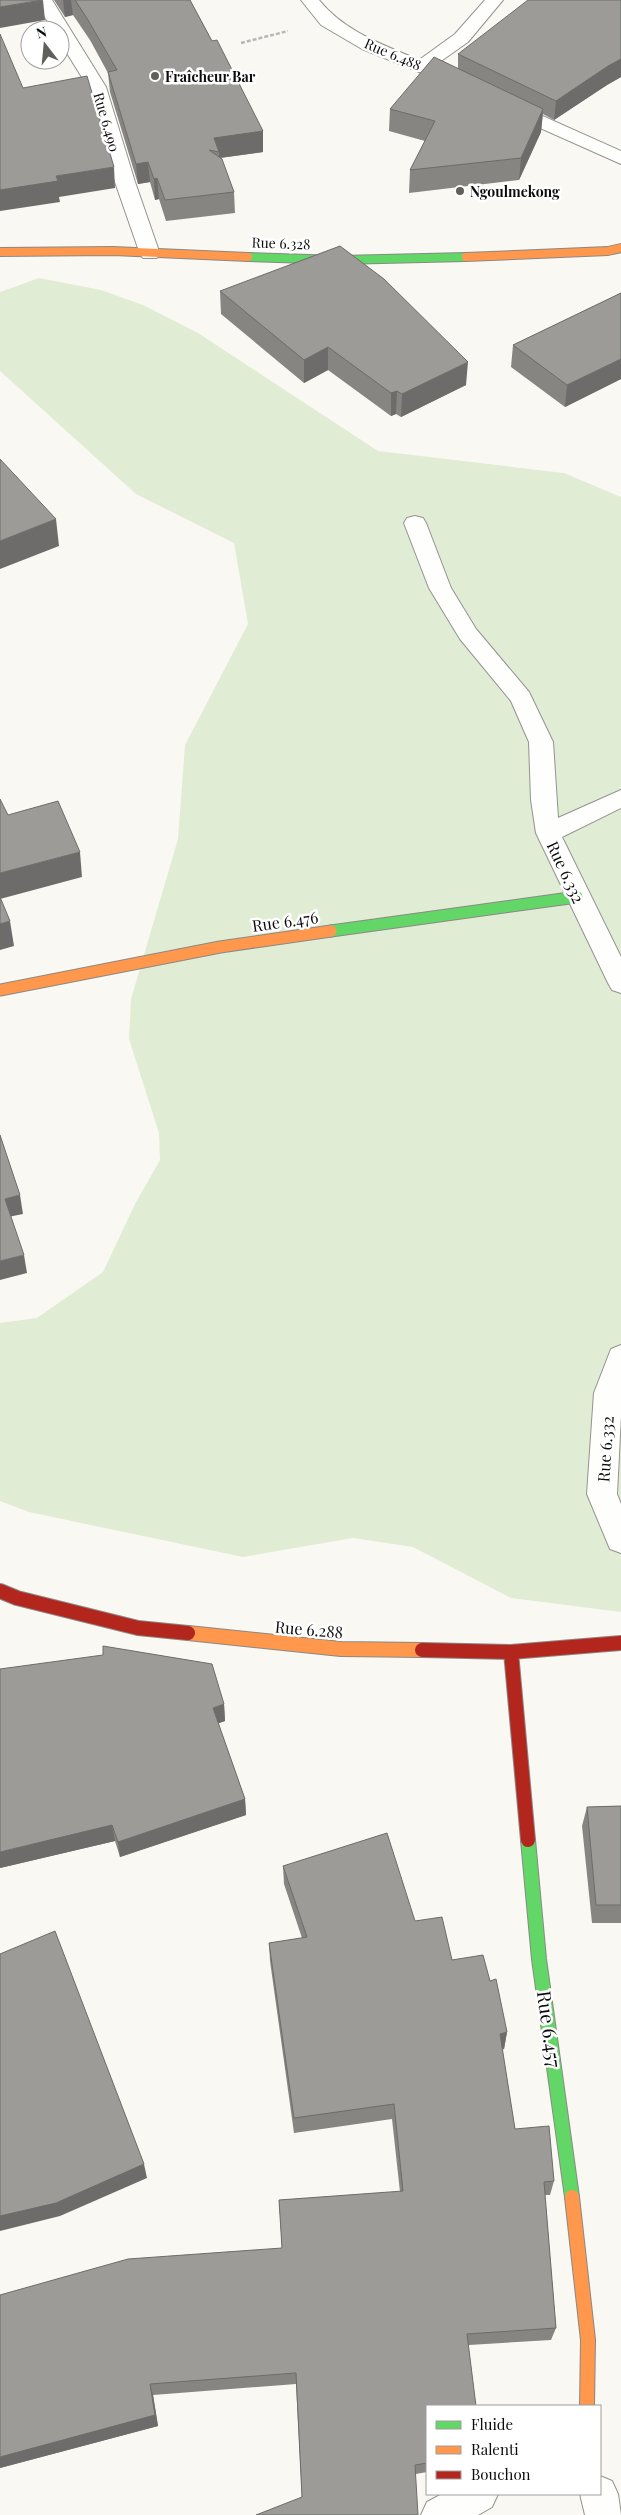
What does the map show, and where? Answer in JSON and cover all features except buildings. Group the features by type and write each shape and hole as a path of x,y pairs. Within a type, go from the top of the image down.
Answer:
{"street":[{"name":"Rue 6.490","path":"43,0 97,87 125,182 150,254"},
{"name":"Rue 6.488","path":"310,0 327,21 368,45 442,74 471,89"},
{"path":"421,66 446,53 472,28 494,0"},
{"path":"442,74 483,41"},
{"path":"489,98 592,147 621,158"},
{"name":"Rue 6.328","path":"0,252 55,249 305,259 466,257 617,252"},
{"path":"415,523 440,588 468,634 521,698 541,742 543,800 548,833"},
{"name":"Rue 6.332","path":"621,798 548,833 577,897 621,983"},
{"name":"Rue 6.476","path":"0,990 220,946 577,897"},
{"name":"Rue 6.332","path":"621,1357 608,1393 602,1494 621,1540"},
{"name":"Rue 6.288","path":"0,1591 17,1598 138,1628 341,1649 511,1652 621,1643"},
{"name":"Rue 6.457","path":"511,1652 539,1960 567,2149 588,2340 587,2405"},
{"path":"440,2515 477,2495"},
{"path":"599,2495 604,2515"}],"path":[{"path":"241,44 327,21"}],"green space":[{"path":"39,278 101,290 143,305 198,333 378,451 564,473 621,497 621,1612 511,1598 413,1547 353,1538 243,1557 29,1512 0,1501 0,1323 37,1318 103,1272 135,1204 160,1160 159,1133 129,1039 131,999 178,839 185,745 248,624 234,543 136,494 0,371 0,292"}],"traffic: fast":[{"path":"248,257 340,260 466,257"},
{"path":"331,931 577,897"},
{"path":"528,1840 539,1959 572,2197"}],"traffic: slow":[{"path":"466,257 608,251 621,248"},
{"path":"0,252 113,251 248,257"},
{"path":"0,990 220,947 331,931"},
{"path":"188,1633 341,1649 422,1650"},
{"path":"572,2197 588,2340 587,2405"}],"traffic: jam":[{"path":"0,1591 17,1598 138,1628 188,1633"},
{"path":"422,1650 511,1652 621,1643"},
{"path":"511,1652 528,1840"}],"place":[{"name":"Fraîcheur Bar","path":"155,76"},
{"name":"Ngoulmekong","path":"460,191"}]}
